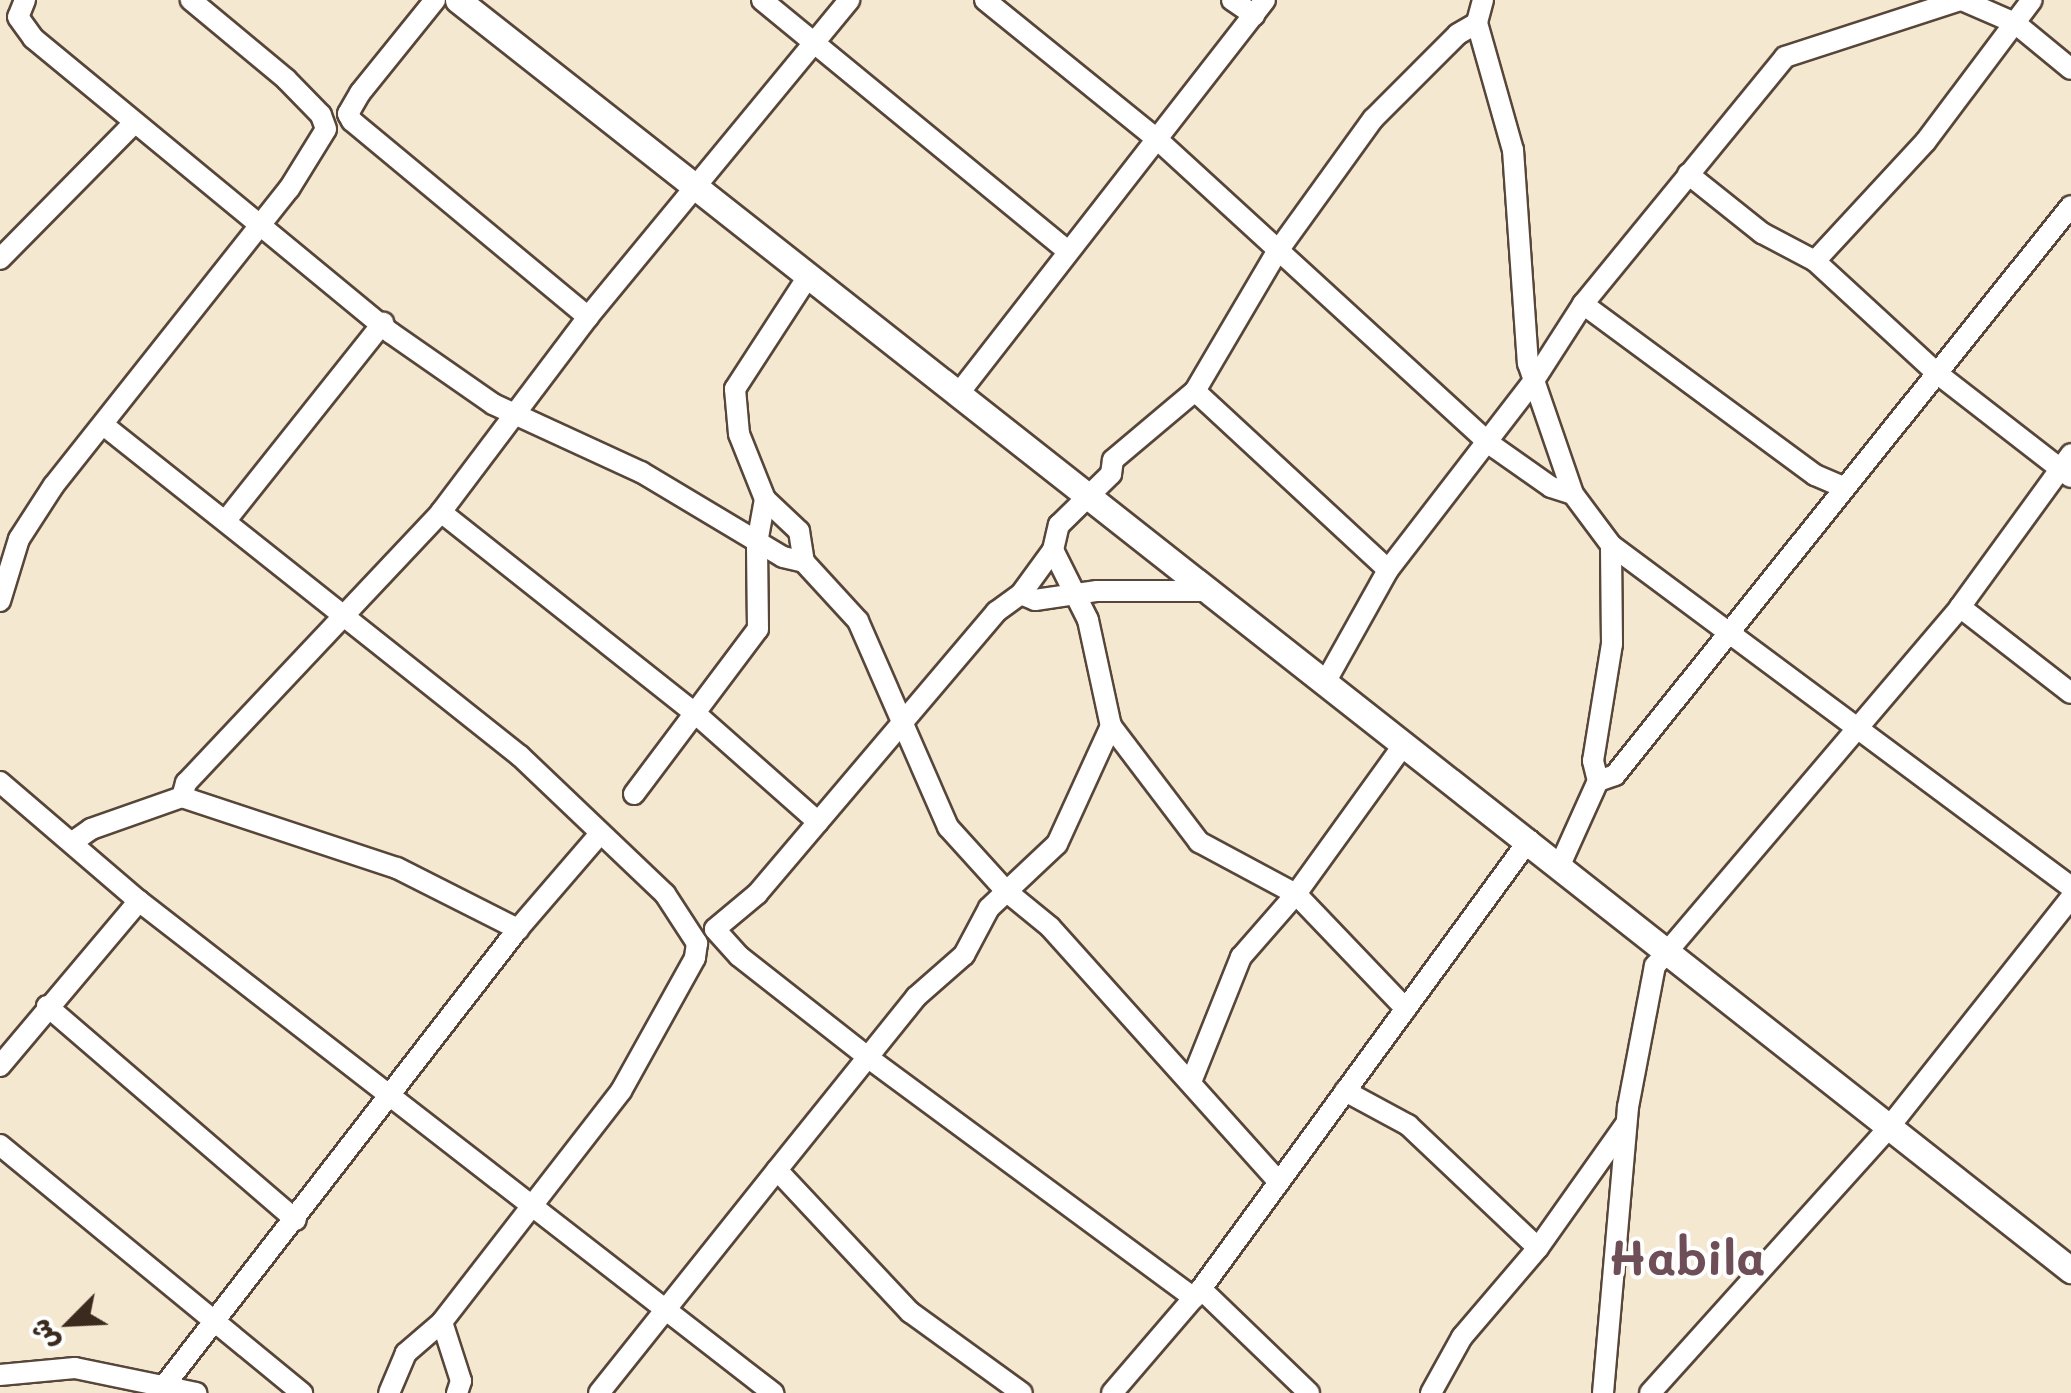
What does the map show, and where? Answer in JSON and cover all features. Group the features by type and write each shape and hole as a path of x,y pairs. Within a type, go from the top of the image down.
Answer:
{"main road":[{"path":"458,0 2071,1270"}],"street":[{"path":"25,0 18,17 33,38 132,125 383,323 517,414 641,472 757,542 804,562 858,621 948,826 1006,891 1050,928 1279,1182"},
{"path":"0,601 19,538 54,485 106,427 318,150 326,129 322,115 286,79 191,0"},
{"path":"434,0 360,93 348,114 588,317"},
{"path":"762,0 1066,250"},
{"path":"182,797 186,783 441,512 588,317 848,0"},
{"path":"985,0 1158,140 1488,442 1550,487 1573,494"},
{"path":"959,393 1066,250 1260,8 1232,0"},
{"path":"1483,0 1477,23 1513,150 1533,382 1573,494 1611,545 2071,887"},
{"path":"1326,681 1388,570 1533,382 1583,304 1785,57 1961,0 2015,22 2071,69"},
{"path":"1815,261 1926,141 2032,0"},
{"path":"1309,1393 1197,1294 869,1058 739,956 715,928 757,894 996,612 1021,594 1053,550 1059,525 1110,474 1114,460 1195,391 1277,252 1373,119 1458,34 1477,23"},
{"path":"0,259 132,125"},
{"path":"1603,1393 1626,1123 1655,966 1671,953 1857,725 1960,607 2067,466 1938,374 1815,261 1762,232 1688,174"},
{"path":"1598,780 1615,775 1841,486 1938,374 2071,206"},
{"path":"804,562 799,531 766,499 739,434 736,389 809,275"},
{"path":"1583,304 1815,476 1841,486"},
{"path":"227,520 383,323"},
{"path":"1195,391 1388,570"},
{"path":"106,427 520,756 598,836 665,894 697,943 695,958 621,1090 442,1322 406,1354 398,1390"},
{"path":"634,794 758,629 757,542 766,499"},
{"path":"441,512 696,714 818,822"},
{"path":"1560,865 1598,780 1593,761 1612,644 1611,545"},
{"path":"1053,550 1077,597 1110,726 1199,842 1296,894 1406,1009"},
{"path":"1021,594 1036,600 1211,591"},
{"path":"1960,607 2071,693"},
{"path":"598,1393 916,997 964,956 989,908 1058,844 1110,726"},
{"path":"1191,1082 1241,957 1296,894 1404,742"},
{"path":"0,782 139,902 530,1210 773,1393"},
{"path":"74,842 91,829 182,797 398,868 518,930"},
{"path":"164,1386 390,1100 518,930 598,836"},
{"path":"1112,1393 1197,1294 1529,840"},
{"path":"1650,1393 1890,1126 2071,898"},
{"path":"0,1066 139,902"},
{"path":"48,1006 296,1220"},
{"path":"1346,1091 1408,1125 1538,1248"},
{"path":"1432,1393 1462,1337 1538,1248 1626,1123"},
{"path":"0,1145 302,1393"},
{"path":"778,1170 910,1312 1022,1393"},
{"path":"442,1322 461,1381 456,1393"},
{"path":"0,1375 75,1368 196,1393"}],"district":[{"name":"Habila","path":"1687,1257"}]}
